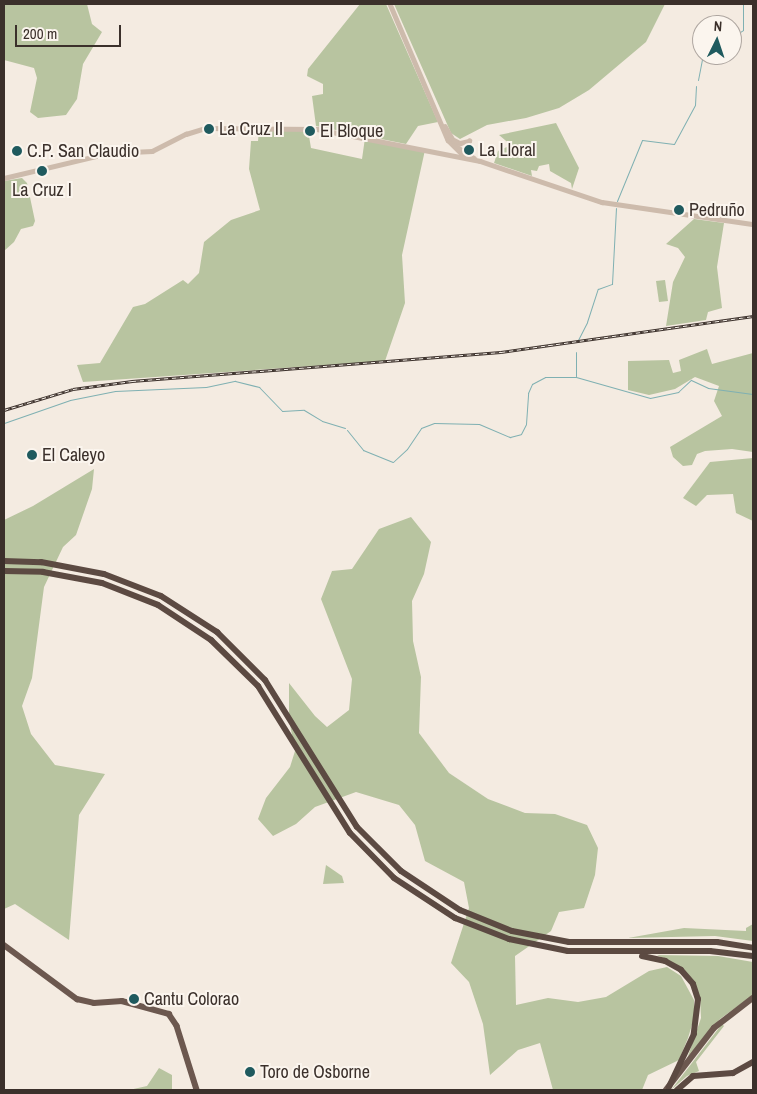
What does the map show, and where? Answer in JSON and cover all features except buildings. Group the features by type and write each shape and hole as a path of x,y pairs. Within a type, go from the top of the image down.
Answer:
{"highway":[{"path":"4,562 49,563 104,574 161,596 217,632 265,680 357,827 401,871 460,910 512,931 555,940 610,944 677,941 717,942 753,946"},
{"path":"4,571 43,572 102,583 151,602 186,621 236,662 258,686 281,717 333,808 350,833 394,878 422,899 482,930 528,945 588,953 656,958 673,965 692,984 698,999 698,1019 688,1050 668,1089"},
{"path":"4,945 77,1000 94,1003 122,1001 169,1014 177,1026 197,1090"},
{"path":"588,953 710,951 753,956"},
{"path":"668,1089 714,1028 753,998"},
{"path":"677,1090 693,1076 733,1073 753,1062"}],"street":[{"path":"390,4 439,116 458,150"},
{"path":"4,178 109,153 152,151 196,130 224,127 317,129 470,158 602,202 753,224"},
{"path":"448,135 451,145 470,158"},
{"path":"448,135 460,143 469,141 467,152 480,161"},
{"path":"439,153 446,152 451,145"},
{"path":"446,154 458,150"}],"green space":[{"path":"4,4 87,4 92,24 102,32 83,64 77,99 66,115 38,118 30,112 37,78 34,68 4,60"},
{"path":"360,4 386,4 438,122 418,126 406,144 316,126 312,96 323,94 323,84 307,76 308,69"},
{"path":"394,4 665,4 646,42 589,90 559,108 526,118 487,125 460,139 451,133"},
{"path":"556,123 579,168 572,189 571,183 550,171 549,164 539,166 537,171 531,170 532,176 494,163 498,151 511,145 499,135"},
{"path":"259,130 308,130 311,148 362,159 365,138 425,150 402,255 405,303 385,361 83,382 77,365 100,363 133,307 145,304 183,280 188,284 199,273 204,242 231,220 260,210 249,169 251,141 258,141"},
{"path":"22,178 27,183 35,221 33,226 21,229 14,242 4,251 4,181"},
{"path":"694,219 724,223 717,267 722,308 708,312 706,320 666,326 673,282 685,257 678,248 666,244"},
{"path":"665,280 668,301 659,302 656,281"},
{"path":"707,349 712,364 753,353 753,452 732,449 705,451 697,454 692,465 683,466 673,457 670,447 722,416 714,401 719,386 695,377 675,389 649,395 628,390 628,361 669,360 673,373 681,371 679,360"},
{"path":"753,458 753,521 736,513 733,494 707,495 696,506 683,498 710,462"},
{"path":"94,469 92,489 76,535 63,547 44,587 32,678 22,706 31,734 55,765 105,774 79,815 69,940 15,904 4,909 4,520 33,506"},
{"path":"411,517 431,542 424,574 412,601 413,641 421,677 419,733 449,773 488,799 525,813 555,814 587,825 598,848 595,875 584,908 559,912 551,931 515,956 516,1005 548,998 578,1002 606,997 649,971 667,967 681,976 694,1000 694,1018 688,1038 679,1060 648,1075 642,1090 553,1090 540,1043 518,1050 490,1075 483,1024 469,982 451,963 469,908 464,882 425,861 415,825 399,805 356,792 315,807 296,824 273,836 258,819 266,798 290,767 295,751 289,719 289,683 315,716 327,727 349,710 352,679 321,599 332,571 352,569 379,529"},
{"path":"326,865 342,876 344,883 323,884"},
{"path":"753,924 753,941 715,936 628,938 684,928 746,931 746,928"},
{"path":"657,955 718,956 753,962 753,995 720,1019 687,1059 701,1018 700,997 697,990 667,960"},
{"path":"722,1024 724,1026 696,1062 699,1071 687,1076 671,1090"},
{"path":"159,1068 172,1075 172,1090 129,1090 147,1086"}],"waterway":[{"path":"742,31 743,4"},
{"path":"698,80 701,65"},
{"path":"617,201 642,140 674,144 695,105 696,86"},
{"path":"578,340 587,322 598,289 612,284 616,208"},
{"path":"576,352 576,376"},
{"path":"347,430 363,450 393,462 407,449 421,428 434,423 479,424 510,437 521,434 526,424 528,393 532,384 545,377 576,377 650,398 678,392 691,380 708,388 753,394"},
{"path":"4,423 70,400 115,391 206,387 235,381 259,387 282,411 304,410 322,421 345,428"}],"railway":[{"path":"4,410 73,389 132,381 501,352 753,316"}],"place":[{"name":"La Cruz II","path":"209,129"},
{"name":"El Bloque","path":"310,131"},
{"name":"La Lloral","path":"469,150"},
{"name":"C.P. San Claudio","path":"17,151"},
{"name":"La Cruz I","path":"42,171"},
{"name":"Pedruño","path":"679,210"},
{"name":"El Caleyo","path":"32,455"},
{"name":"Cantu Colorao","path":"134,999"},
{"name":"Toro de Osborne","path":"250,1072"}]}
